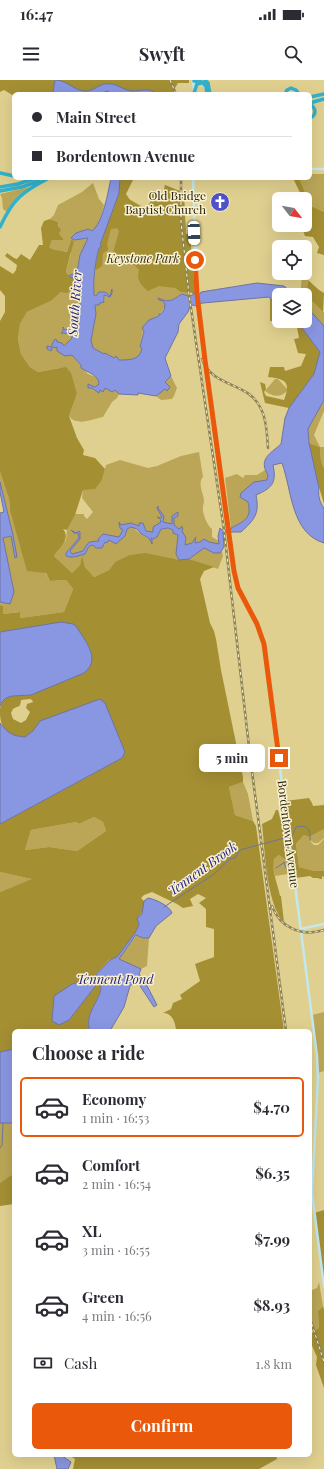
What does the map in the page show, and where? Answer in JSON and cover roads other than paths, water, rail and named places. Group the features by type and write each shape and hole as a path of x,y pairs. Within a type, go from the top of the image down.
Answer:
{"highway":[{"path":"193,81 204,81 208,83 209,92"},
{"path":"194,92 197,84 204,81"},
{"path":"283,89 291,88 298,92"},
{"path":"286,92 291,88"},
{"path":"312,97 324,94"},
{"path":"312,102 324,99"},
{"path":"312,105 315,112 312,116"},
{"path":"0,173 12,176"},
{"path":"0,187 30,180"},
{"path":"0,191 22,187 43,180"},
{"path":"0,227 11,207 19,197 30,188 45,180"}],"main road":[{"path":"193,81 194,92"},
{"path":"312,169 324,169"},
{"name":"Bordentown Avenue","path":"193,180 197,294 228,533 237,584 257,624 264,644 318,1070 312,1193 324,1286"},
{"path":"301,930 324,924"}],"water":[{"path":"55,80 59,80 84,91 109,84 132,91 148,90 154,92 107,91 53,92"},
{"path":"111,180 120,180 119,193 100,245 102,246 99,248 96,259 94,295 96,296 99,292 105,292 110,296 112,289 110,297 104,295 104,302 100,303 99,305 95,305 96,314 91,340 93,348 104,354 105,353 114,358 116,356 119,360 131,359 139,355 142,348 140,347 144,331 142,328 149,320 159,316 159,314 161,314 164,310 165,304 158,298 170,300 182,294 188,296 193,295 193,292 195,294 200,294 201,292 257,283 284,286 286,288 272,288 272,301 269,297 203,303 190,306 188,312 179,324 178,332 165,358 171,376 165,382 170,387 167,391 165,389 156,396 138,393 138,395 119,394 115,390 112,392 105,388 103,392 100,390 99,393 92,388 88,388 88,384 95,387 99,384 97,378 81,368 81,365 72,355 65,356 57,351 57,347 52,348 51,351 47,349 47,346 52,347 55,339 64,346 72,338 72,334 61,333 63,331 63,327 65,330 69,329 76,323 77,318 75,316 79,316 81,294 80,281 70,277 70,275 77,273 80,255 88,238 74,240 71,238 76,233 88,229 92,231 96,227 102,214"},
{"path":"312,313 324,326 324,400 308,429 309,443 319,488 319,498 324,508 324,543 313,538 299,521 294,510 282,463 273,465 274,481 266,490 256,495 257,507 253,520 241,532 223,532 224,547 220,553 214,553 204,548 189,559 179,560 176,554 178,535 173,533 173,530 168,528 161,529 157,537 153,539 151,538 152,544 149,538 141,534 137,529 131,527 127,529 125,536 116,544 109,540 107,543 105,542 102,548 96,548 93,545 89,547 85,554 68,557 66,556 66,553 79,538 78,533 76,533 79,531 80,532 80,539 70,551 72,554 83,551 89,543 99,541 98,539 103,534 119,537 123,530 120,528 119,522 121,525 131,523 139,526 139,523 143,523 146,531 153,532 153,527 161,522 157,517 162,517 157,508 158,506 164,516 163,522 172,524 172,516 178,512 178,516 174,518 174,525 179,529 181,526 183,528 182,531 186,538 185,545 192,543 196,537 195,543 204,539 209,542 219,544 218,536 220,528 222,530 231,529 244,521 248,515 248,502 240,497 241,493 254,482 267,480 268,475 264,465 265,461 269,454 281,444 285,418 289,408 314,374 320,352 302,328 312,328"},
{"path":"0,482 17,557 15,558 11,536 3,538 14,592 10,604 0,602 0,513 4,512 0,492"},
{"path":"61,622 76,626 84,638 92,656 92,662 89,668 84,673 31,695 12,696 6,698 0,706 0,632"},
{"path":"100,699 105,703 125,752 122,758 0,824 0,723 11,733 17,736 25,737 33,731 40,721"},
{"name":"Tennent Pond","path":"148,898 162,903 171,910 172,913 156,926 149,938 143,938 136,935 119,959 141,969 139,974 143,978 157,1005 154,1007 138,983 134,983 130,986 124,1007 111,1029 89,1029 90,1014 101,989 101,985 97,984 69,1020 59,1025 52,1021 54,996 72,984 92,979 110,960 117,957 135,933 139,925 137,918 142,914 144,901"},
{"path":"12,1049 12,1123 0,1123 0,1052"},
{"path":"54,1457 64,1457 71,1462 68,1469 57,1469"}],"waterway":[{"name":"Tennent Brook","path":"164,907 214,874 231,858 235,858 240,850 292,836 296,827 300,826 308,829 310,833 310,840"},
{"path":"276,868 285,862"},
{"path":"284,863 286,868"},
{"path":"0,1148 2,1145 3,1123"}],"railway":[{"path":"170,80 175,92"},
{"path":"181,180 181,222 189,295 224,530 251,764 286,1029"},
{"path":"202,359 207,369 214,376 240,389 255,400 261,409 264,418 268,448"},
{"path":"272,906 280,920 293,929 308,932 324,930"},
{"path":"312,1324 324,1362"}],"place":[{"name":"Old Bridge Baptist Church","path":"220,202"}],"park label":[{"name":"Keystone Park","path":"143,258"}],"water label":[{"name":"South River","path":"74,303"}]}
